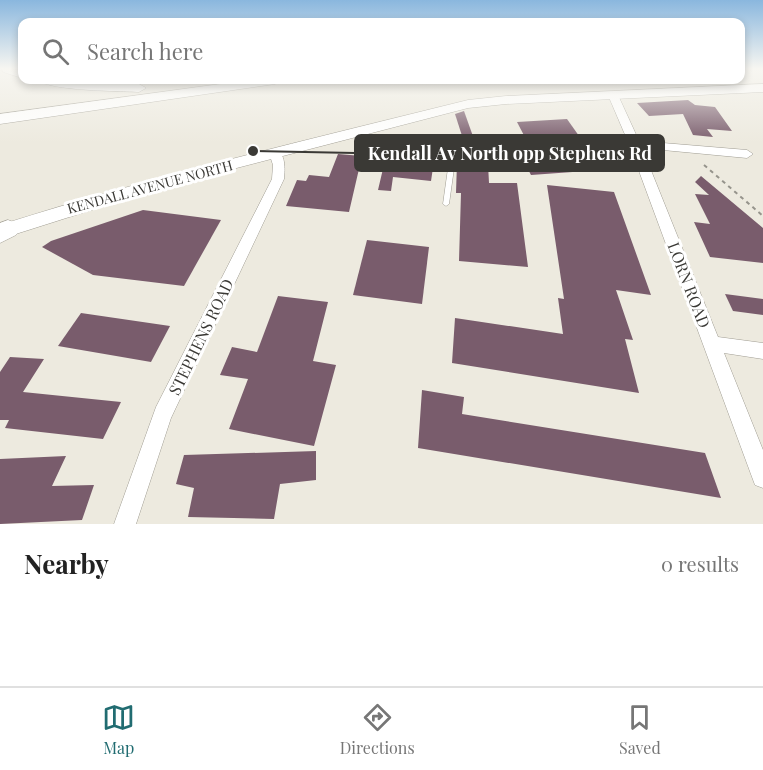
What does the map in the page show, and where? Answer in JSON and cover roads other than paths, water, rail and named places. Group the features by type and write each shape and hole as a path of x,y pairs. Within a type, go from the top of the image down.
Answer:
{"main road":[{"path":"0,119 179,93"}],"street":[{"name":"KENDALL AVENUE NORTH","path":"2,231 124,193 468,104 646,93"},
{"name":"LORN ROAD","path":"613,95 635,145 763,477"},
{"path":"635,145 747,154"},
{"name":"STEPHENS ROAD","path":"125,524 147,456 164,414 278,179 279,165 274,153"},
{"path":"712,344 763,351"}],"lane":[{"path":"432,153 635,145"},
{"path":"446,204 453,152"}],"place":[{"name":"Kendall Av North opp Stephens Rd","path":"253,151"}]}
